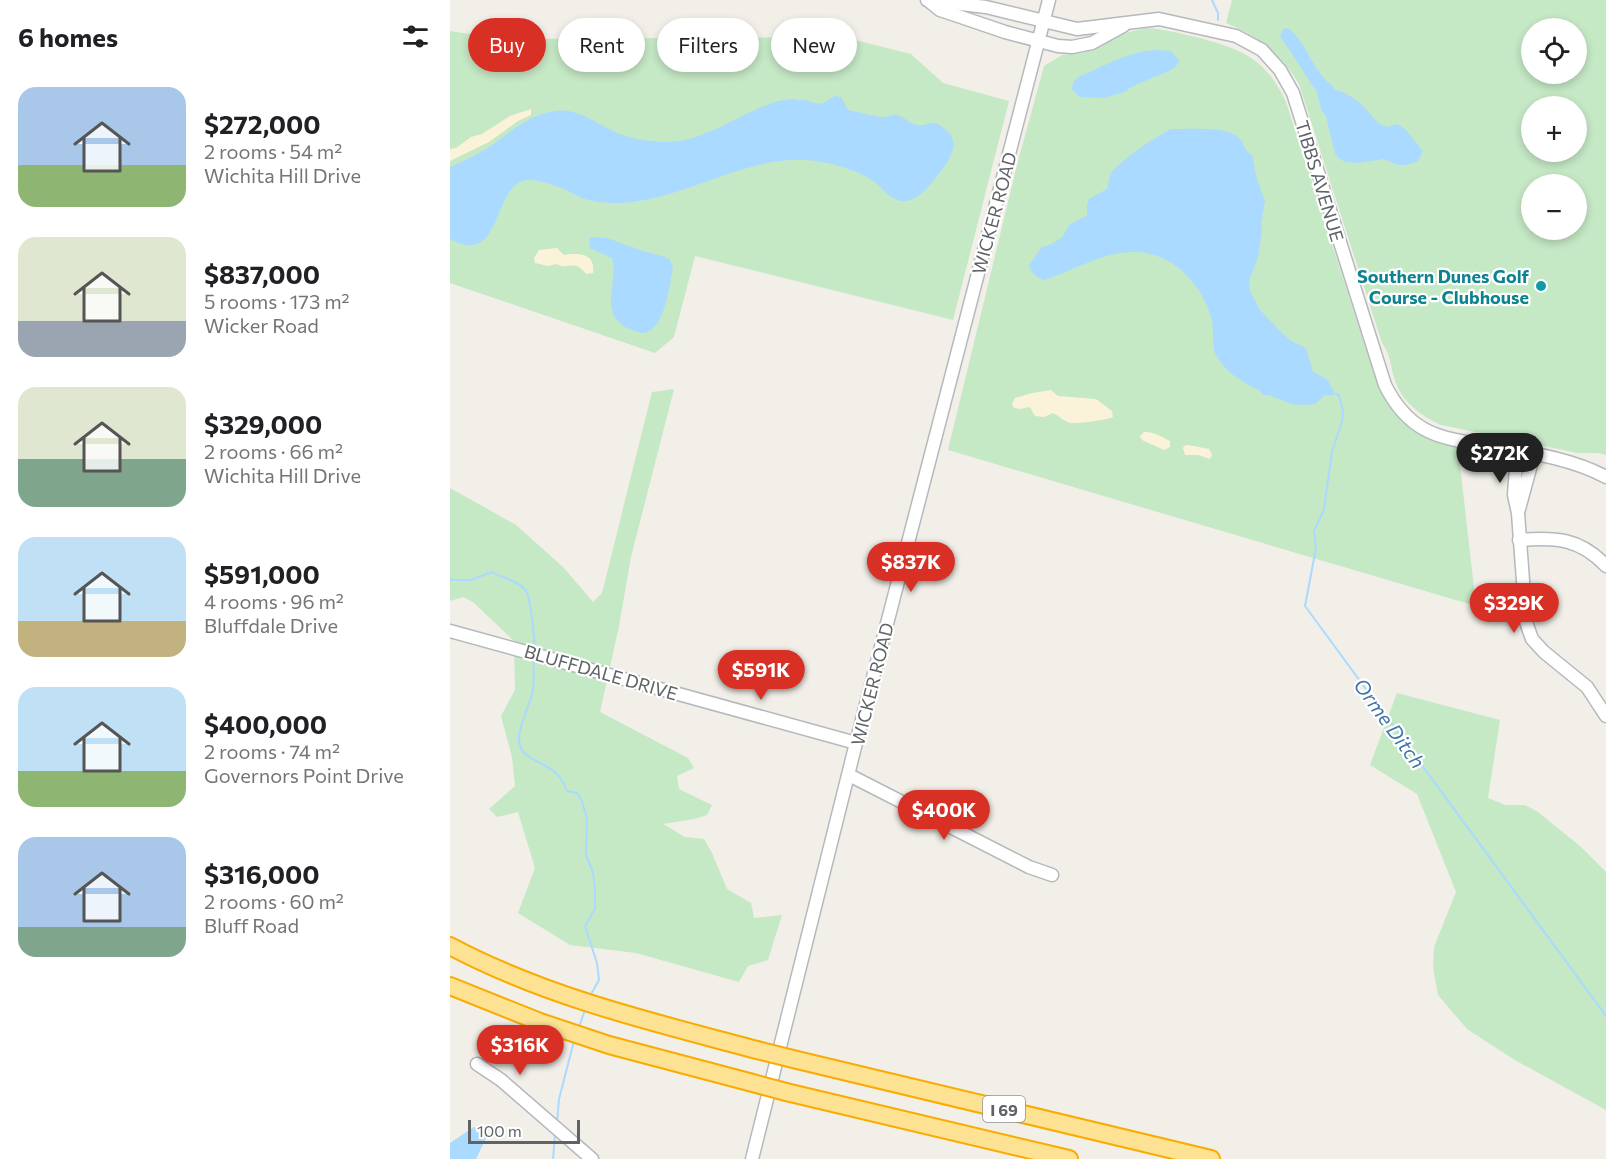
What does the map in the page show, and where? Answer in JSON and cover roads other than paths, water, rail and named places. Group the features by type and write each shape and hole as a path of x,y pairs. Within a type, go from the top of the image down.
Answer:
{"highway":[{"path":"450,938 479,961"},
{"name":"I 69","path":"450,946 498,970 622,1014 757,1050 1211,1159"},
{"name":"I 69","path":"450,979 522,1016 609,1045 786,1092 1069,1159"},
{"path":"450,986 522,1016"}],"street":[{"name":"TIBBS AVENUE","path":"927,0 986,7 1077,29 1159,19 1236,36 1262,50 1280,70 1293,93 1359,305 1391,398 1413,421 1436,434 1578,464 1606,477"},
{"name":"TIBBS AVENUE","path":"927,0 940,10 1005,32 1058,46 1082,46 1092,43 1130,21"},
{"name":"WICKER ROAD","path":"752,1159 856,743 1049,0"},
{"path":"1517,452 1514,495 1518,513 1526,622 1532,639 1544,652 1587,687 1606,716"},
{"path":"1518,513 1534,454"},
{"path":"1519,540 1550,537 1570,541 1606,566"},
{"name":"BLUFFDALE DRIVE","path":"451,635 498,643 856,743"},
{"path":"849,775 1029,867 1052,875"},
{"path":"477,1064 494,1074 592,1159"}],"water":[{"path":"1287,28 1294,33 1320,73 1334,89 1347,94 1361,104 1378,123 1387,127 1397,124 1405,129 1423,151 1418,161 1407,165 1398,165 1383,159 1359,163 1345,162 1335,154 1326,116 1321,109 1317,92 1280,36 1283,29"},
{"path":"1156,50 1171,51 1179,60 1177,65 1124,92 1104,98 1080,97 1072,90 1073,82 1078,77 1126,57"},
{"path":"835,96 841,97 848,110 880,117 895,115 919,125 939,124 946,130 953,140 952,151 947,162 925,190 911,200 901,201 860,174 816,161 793,160 747,168 655,198 626,203 587,200 552,184 532,180 519,183 509,192 489,233 481,242 468,245 450,239 450,167 486,149 521,124 537,116 555,111 573,112 628,137 668,142 710,132 777,101 793,99 822,103"},
{"path":"1171,129 1206,129 1232,133 1240,139 1252,155 1265,201 1258,257 1249,281 1250,291 1260,310 1283,334 1306,348 1313,372 1327,379 1334,395 1325,395 1315,404 1291,404 1269,395 1263,395 1259,390 1233,375 1222,365 1215,353 1212,321 1202,296 1185,274 1163,258 1136,252 1112,255 1045,280 1037,277 1031,270 1029,265 1042,247 1052,244 1062,237 1070,224 1087,216 1089,199 1107,189 1110,175 1114,170 1138,150"},
{"path":"592,237 607,238 670,260 673,267 668,294 662,315 651,330 644,333 636,331 624,326 615,316 611,304 614,270 612,258 590,248 589,239"},
{"path":"474,1127 487,1130 488,1134 476,1159 450,1159 450,1143"}],"waterway":[{"name":"Orme Ditch","path":"1212,0 1218,13 1218,20"},
{"name":"Orme Ditch","path":"1336,394 1339,395 1343,411 1342,421 1332,452 1324,509 1314,531 1316,548 1305,606 1606,1016"},
{"path":"450,578 452,580 471,580 492,572 523,588 530,603 535,650"},
{"path":"534,658 533,691 520,729 520,745 531,758 557,774 567,791 577,793 582,801 587,819 586,855 593,872 595,889 595,909 585,926 597,963 599,980 590,996"},
{"path":"579,1027 585,1010"},
{"path":"557,1123 559,1099 574,1041"},
{"path":"553,1159 555,1135"}],"place":[{"name":"Southern Dunes Golf Course - Clubhouse","path":"1541,286"}]}
